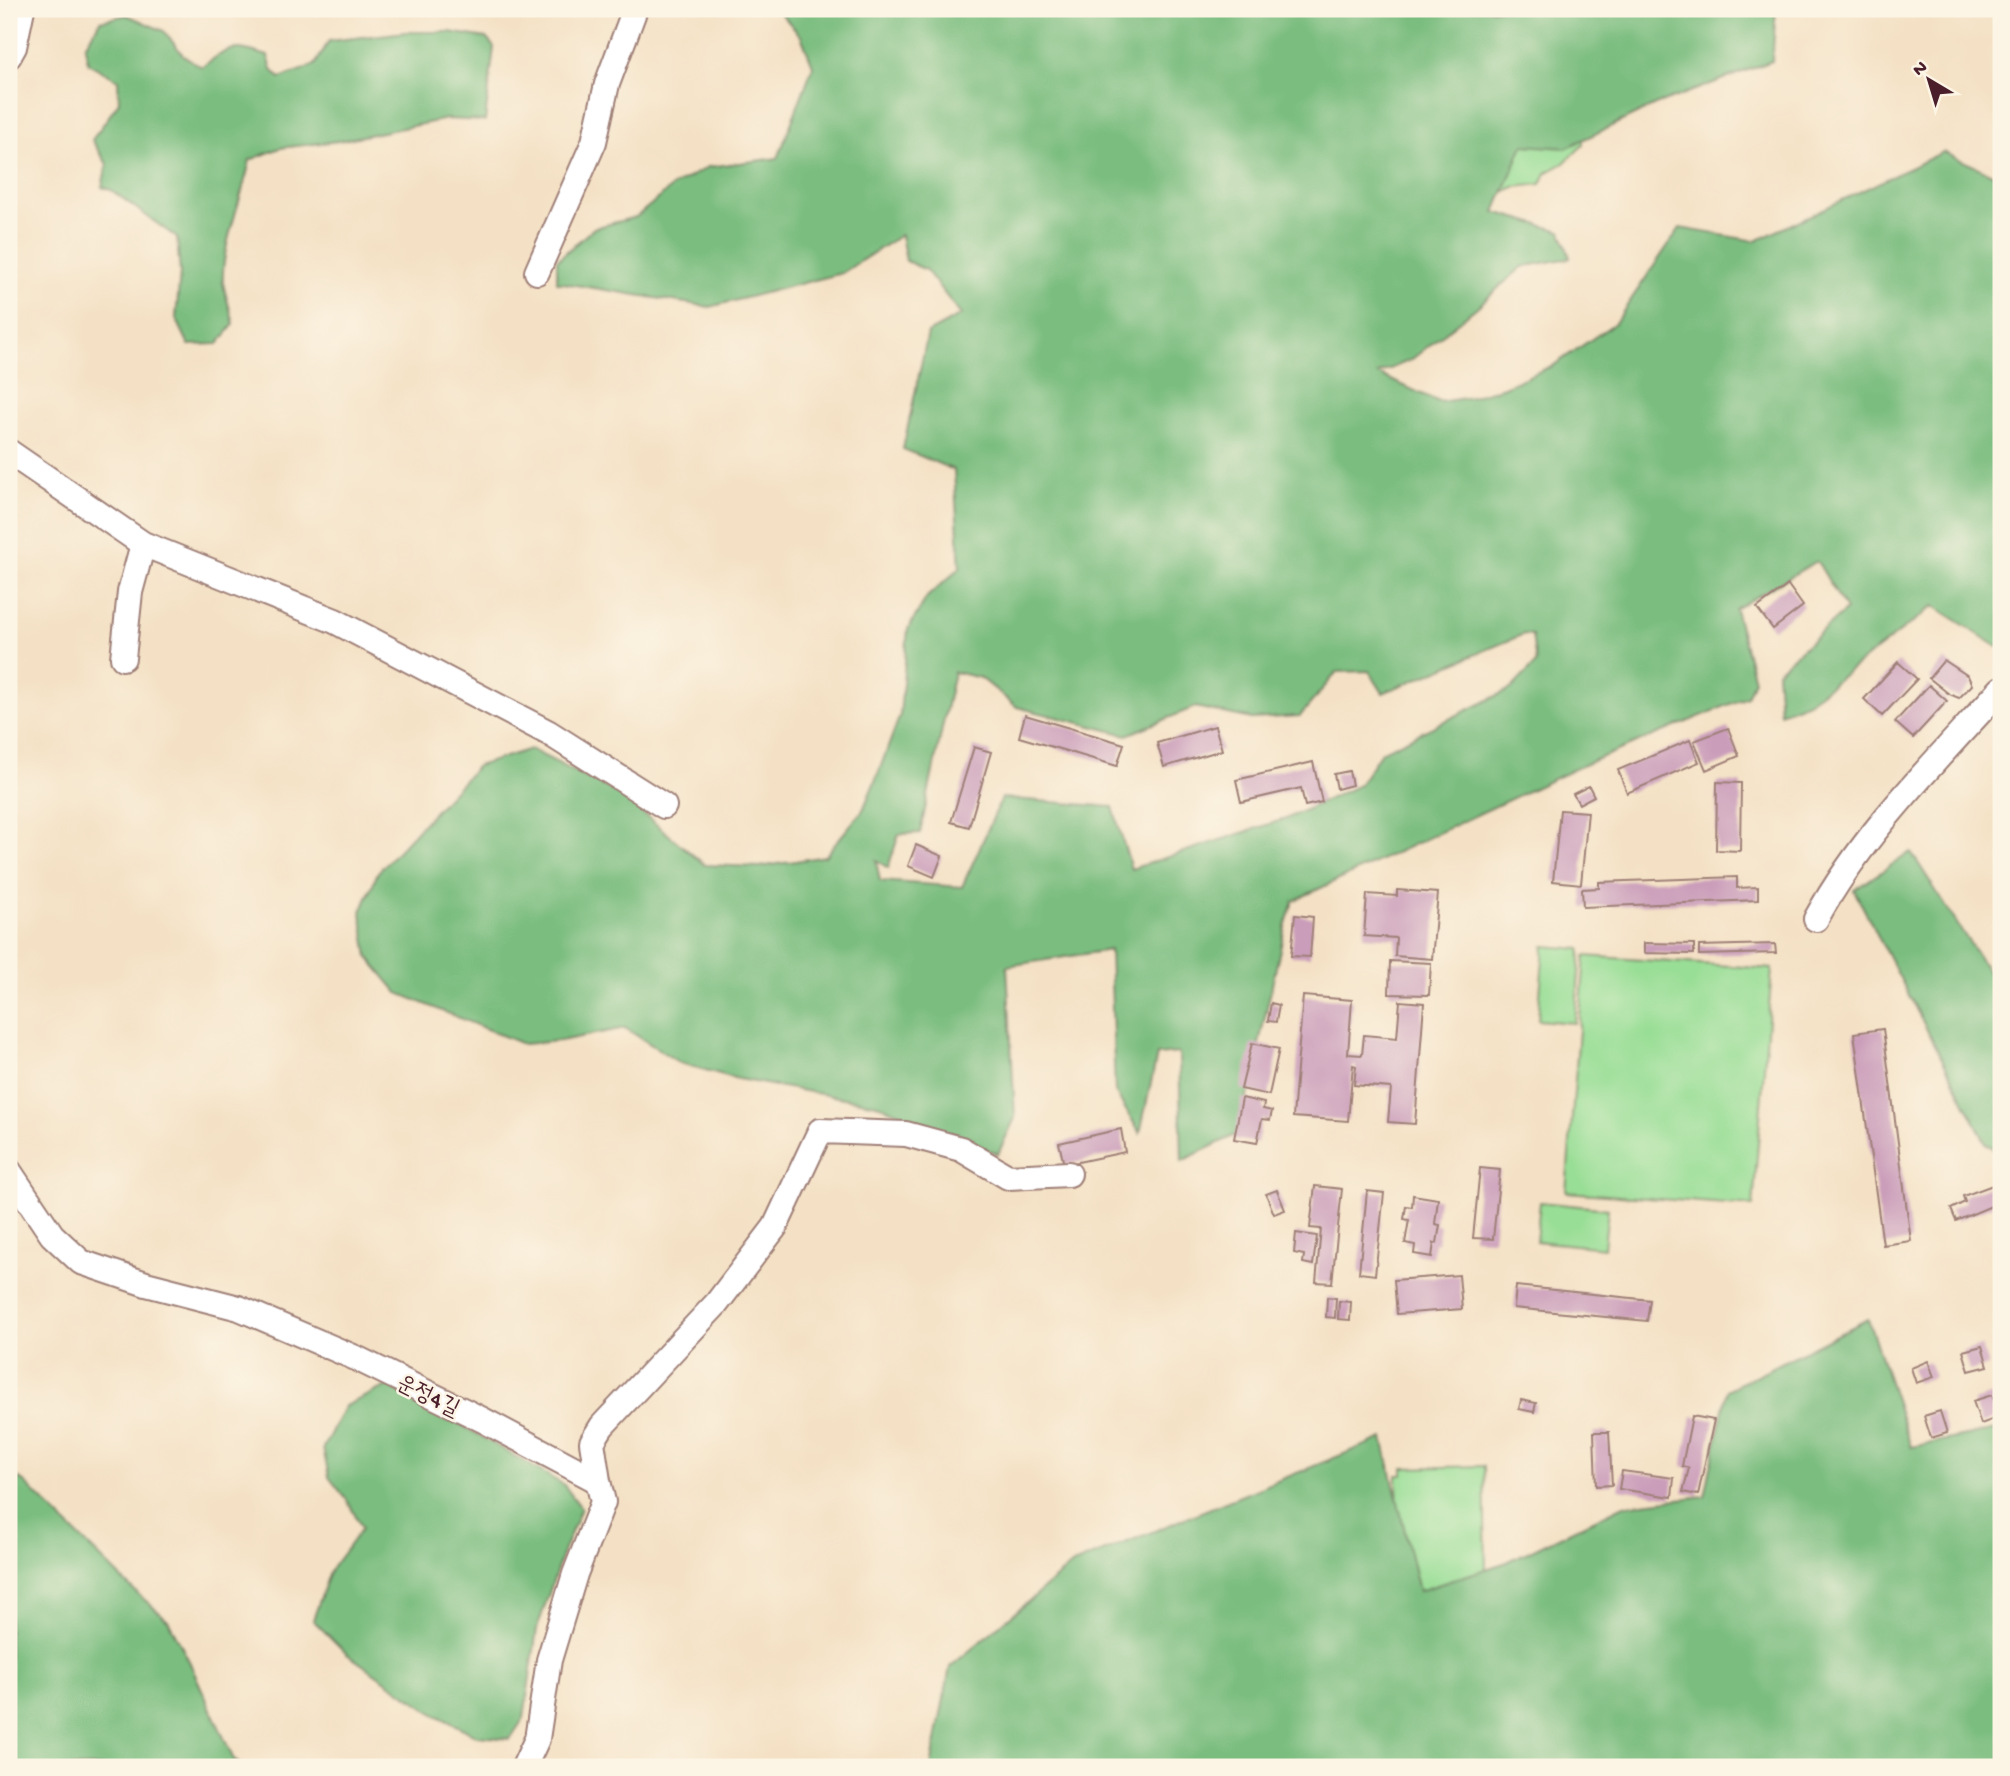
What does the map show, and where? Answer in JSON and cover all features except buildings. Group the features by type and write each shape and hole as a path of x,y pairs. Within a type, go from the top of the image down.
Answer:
{"street":[{"path":"9,55 14,47 22,9"},
{"path":"537,272 594,142 607,84 635,9"},
{"path":"9,452 143,544 335,621 549,733 664,806"},
{"path":"123,658 130,592 143,544"},
{"path":"1816,919 1838,882 1870,838 2001,689"},
{"path":"524,1767 537,1739 550,1660 575,1574 603,1502 592,1442 602,1426 717,1303 775,1227 820,1131 906,1134 961,1149 1008,1177 1069,1174"},
{"name":"운정4길","path":"9,1171 52,1236 81,1262 146,1284 239,1308 358,1359 483,1420 598,1481"}],"green space":[{"path":"777,9 1776,9 1772,61 1655,105 1566,148 1523,145 1495,212 1561,231 1570,258 1522,267 1411,360 1378,374 1439,402 1472,397 1504,387 1554,365 1615,323 1680,228 1756,241 1943,152 2001,178 2001,643 1998,647 1934,606 1808,702 1780,713 1777,671 1846,610 1817,561 1735,609 1754,680 1747,697 1581,766 1293,901 1239,1133 1182,1161 1179,1053 1157,1055 1140,1133 1115,1092 1110,950 1007,966 1015,1118 998,1154 877,1104 738,1079 680,1063 625,1028 560,1041 523,1044 398,993 368,957 361,912 378,872 477,766 530,749 621,795 705,865 760,867 825,856 863,810 900,715 908,629 927,597 960,568 954,470 903,449 928,333 961,315 926,270 906,261 901,235 842,273 710,307 557,282 557,260 594,228 636,217 673,186 708,167 778,158 813,66 801,36","holes":["1524,634 1532,635 1536,663 1511,689 1381,752 1359,785 1288,818 1131,869 1113,807 1002,798 962,887 880,881 876,860 888,868 899,834 920,833 954,672 981,678 1017,707 1127,735 1195,707 1252,719 1300,716 1337,672 1369,671 1383,693"]},
{"path":"127,15 164,31 184,56 202,67 226,51 247,50 268,56 272,70 280,78 315,65 329,41 406,32 450,32 486,38 494,47 485,121 447,119 338,141 280,148 250,160 223,268 223,282 234,324 218,344 189,345 176,318 180,273 177,238 111,190 102,187 107,164 92,140 119,102 118,80 88,63 85,46 100,21"},
{"path":"1471,127 1583,128 1583,145 1564,163 1546,173 1541,184 1514,187 1492,197"},
{"path":"1911,852 2001,992 2001,1155 1986,1143 1854,890"},
{"path":"1544,946 1581,949 1575,1023 1538,1020"},
{"path":"1585,956 1772,969 1753,1206 1566,1192"},
{"path":"1540,1202 1608,1209 1604,1248 1536,1241"},
{"path":"1868,1319 1911,1447 2001,1429 2001,1767 931,1767 950,1667 1073,1564 1383,1438 1419,1591 1507,1562 1624,1505 1705,1496 1727,1390"},
{"path":"391,1384 564,1485 581,1508 537,1629 524,1718 510,1739 477,1736 434,1714 347,1654 313,1620 330,1571 362,1528 347,1500 329,1477 323,1448 345,1406"},
{"path":"1484,1466 1487,1626 1400,1628 1397,1475 1403,1475 1403,1468"},
{"path":"9,1471 25,1483 132,1589 168,1620 233,1758 242,1767 9,1767"}]}
